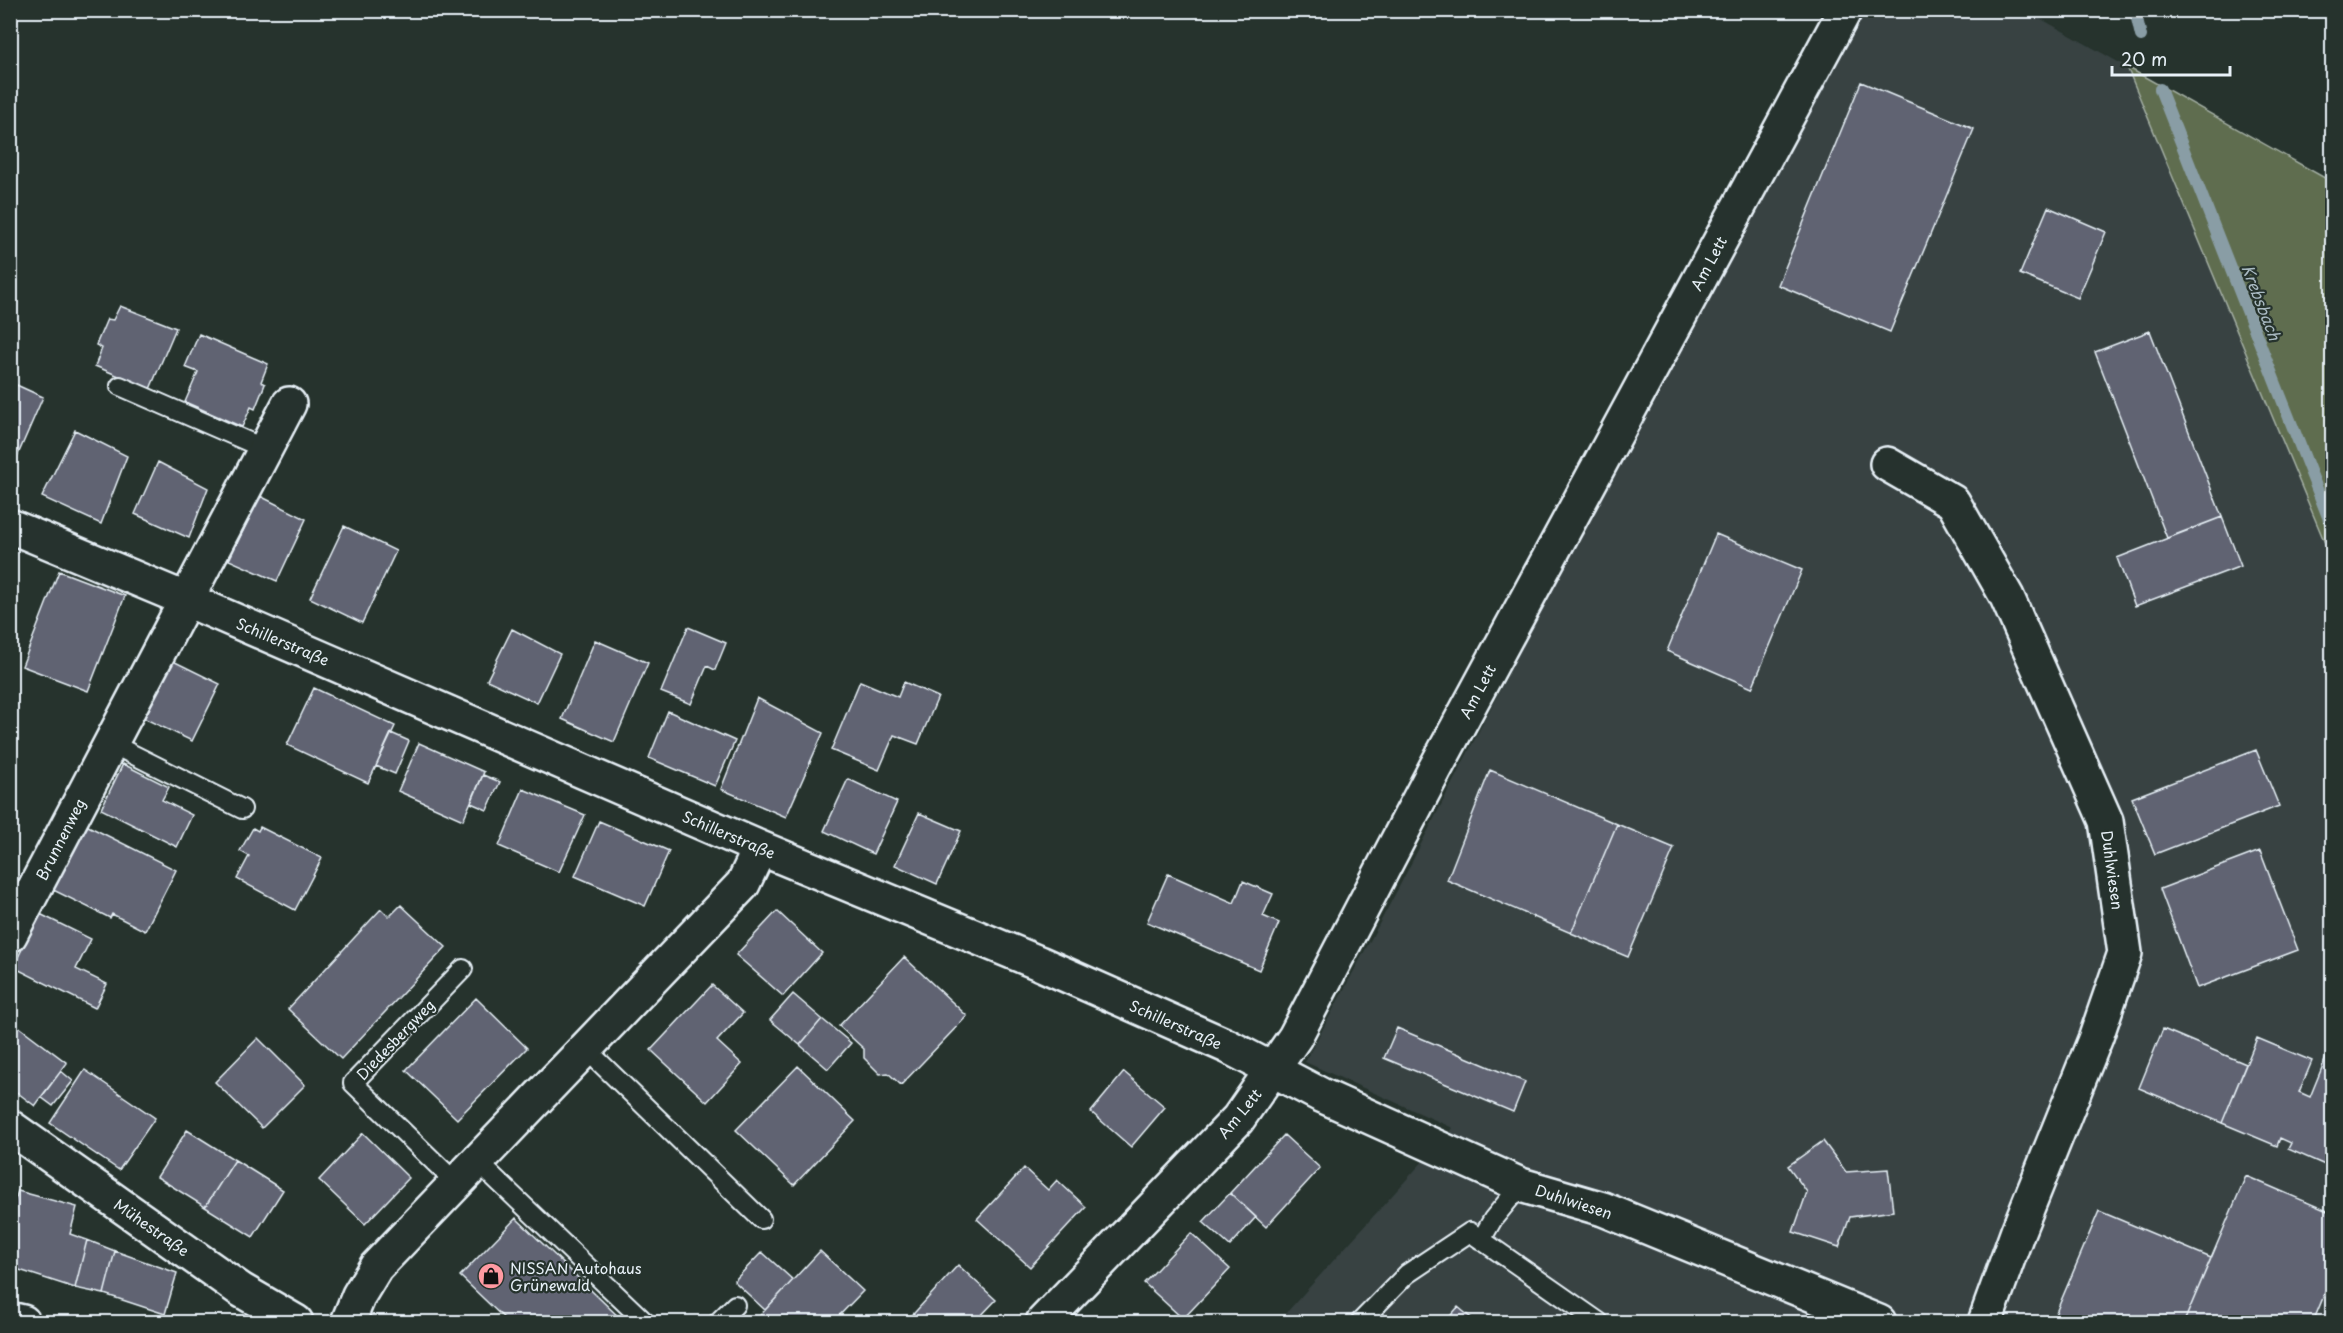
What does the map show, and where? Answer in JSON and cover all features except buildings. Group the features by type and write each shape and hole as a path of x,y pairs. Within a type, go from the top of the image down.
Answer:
{"street":[{"name":"Am Lett","path":"1043,1323 1238,1119 1294,1037 1435,769 1845,10"},
{"path":"185,599 289,404"},
{"name":"Duhlwiesen","path":"1887,465 1953,502 2007,597 2106,821 2125,953 2096,1037 2018,1231 1985,1323"},
{"name":"Schillerstraße","path":"10,526 185,599 760,848 1040,963 1227,1046 1272,1071"},
{"name":"Brunnenweg","path":"10,935 185,599"},
{"path":"348,1323 359,1295 376,1267 743,884 760,848"},
{"name":"Duhlwiesen","path":"1272,1071 1521,1185 1603,1209 1879,1323"},
{"name":"Mühestraße","path":"10,1127 241,1290 296,1323"},
{"path":"10,1319 23,1323"}],"lane":[{"path":"120,386 265,449"},
{"path":"110,743 242,809"},
{"name":"Diedesbergweg","path":"463,969 352,1083 466,1172"},
{"path":"585,1048 761,1219"},
{"path":"466,1172 645,1323"},
{"path":"1481,1240 1493,1219 1521,1185"},
{"path":"1360,1323 1407,1274 1470,1232 1599,1323"},
{"path":"718,1323 735,1305"}],"shaded area":[{"path":"1848,11 2027,11 2127,67 2332,560 2332,1322 1278,1322 1453,1128 1305,1062 1399,887"}],"green space":[{"path":"2127,67 2332,182 2332,560"}],"waterway":[{"name":"Krebsbach","path":"2135,10 2141,36"},
{"name":"Krebsbach","path":"2160,89 2332,527"}],"place":[{"name":"NISSAN Autohaus Grünewald","path":"491,1276"}]}
